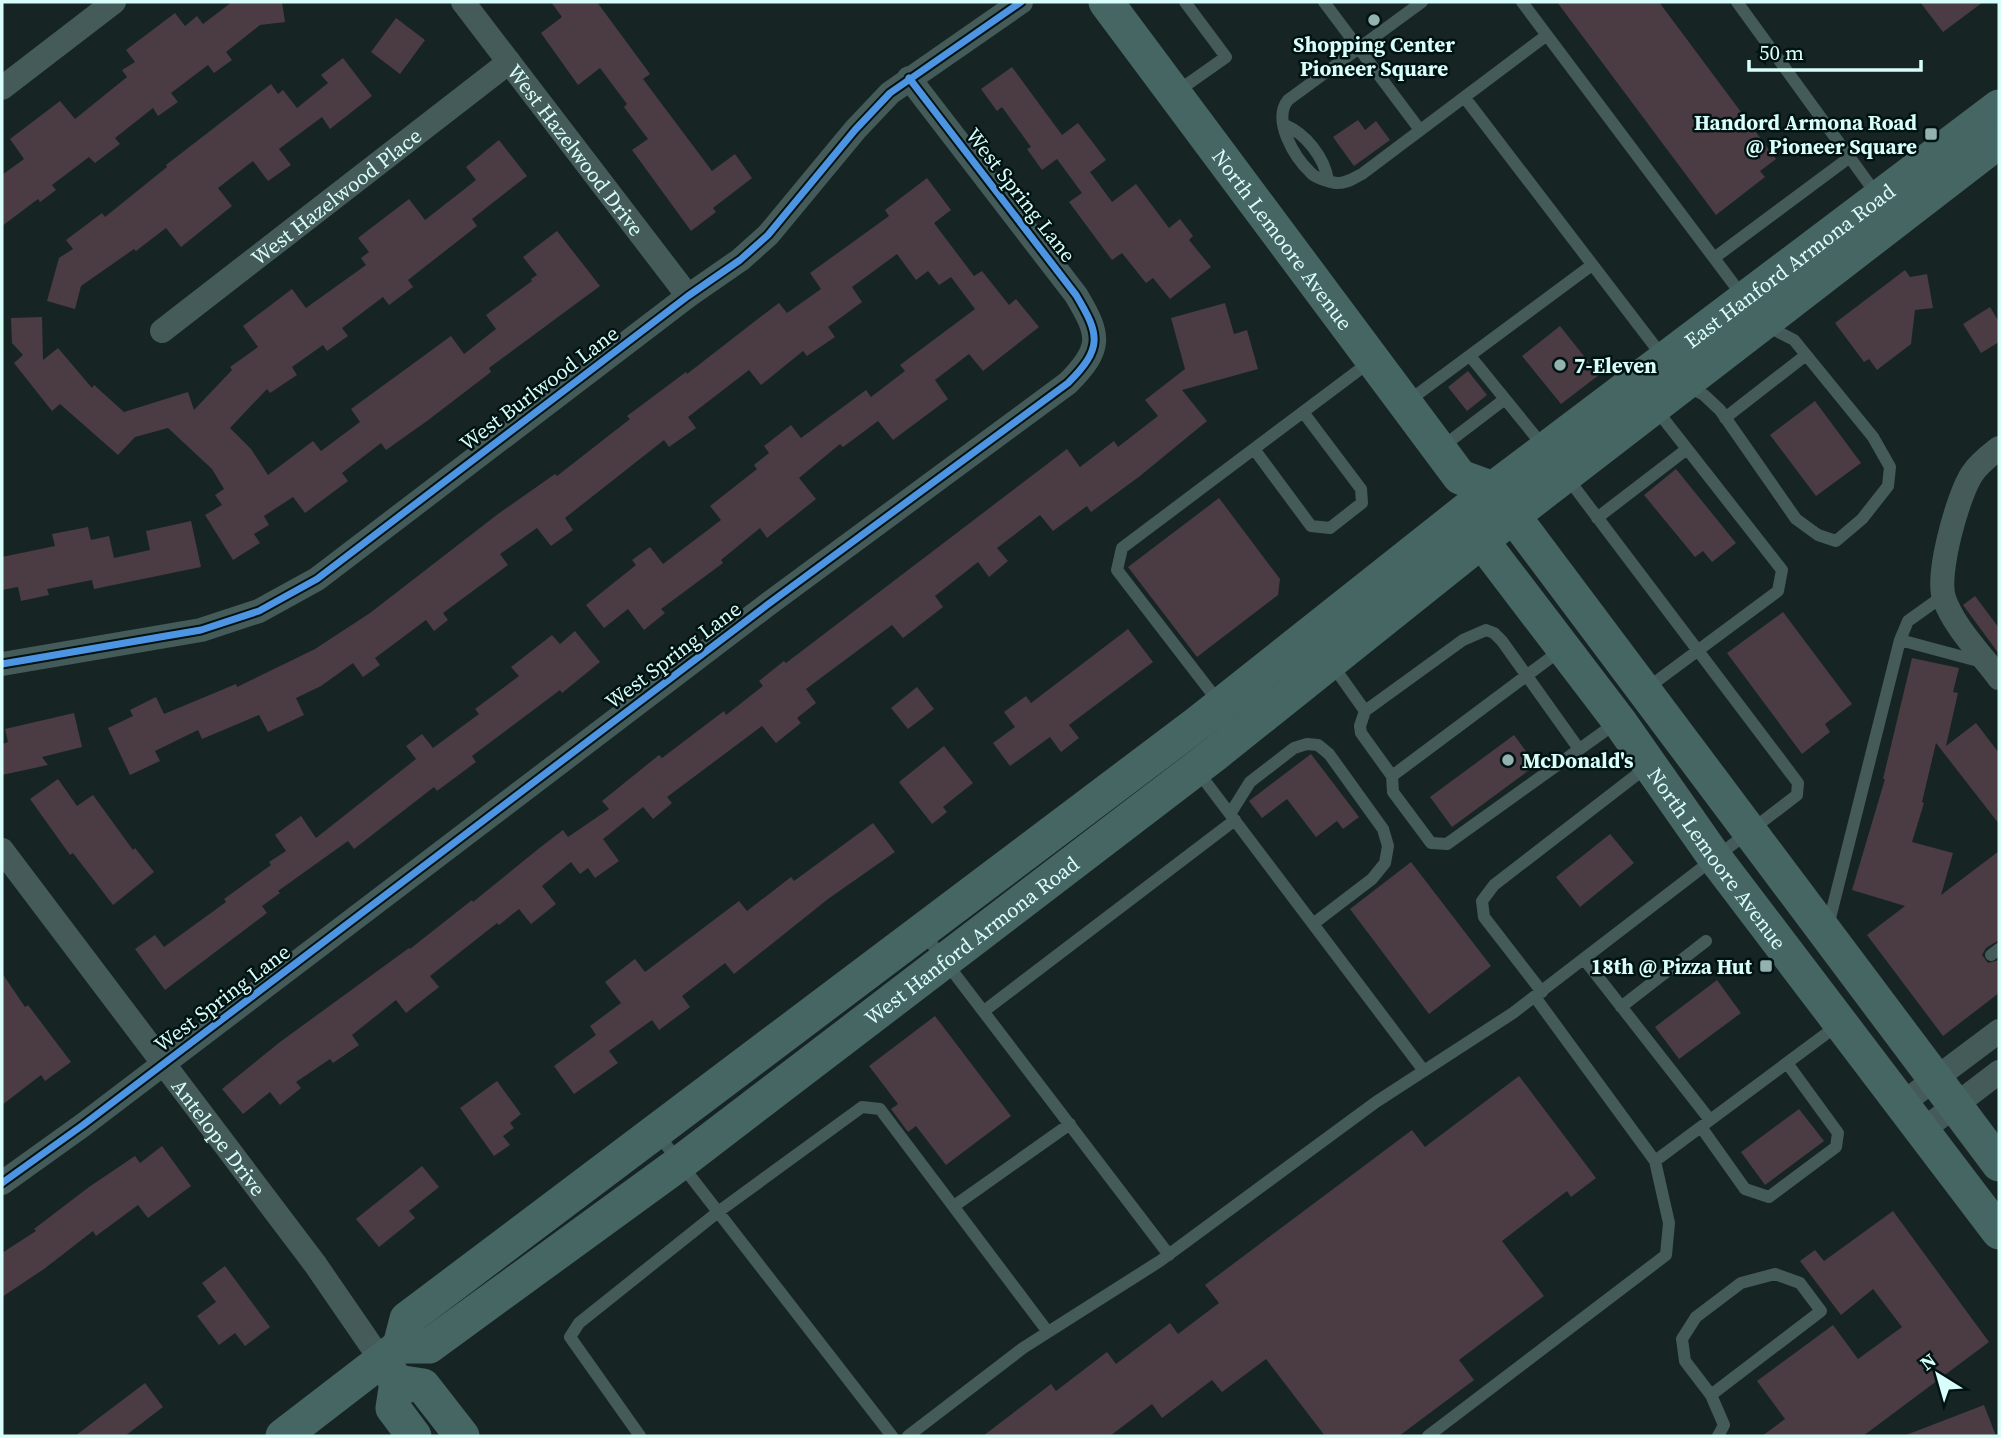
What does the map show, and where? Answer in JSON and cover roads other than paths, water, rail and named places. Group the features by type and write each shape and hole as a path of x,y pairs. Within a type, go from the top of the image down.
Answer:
{"main road":[{"name":"North Lemoore Avenue","path":"1106,2 1460,477"},
{"name":"East Hanford Armona Road","path":"1453,519 1511,503 1555,462 1888,209 1999,107"},
{"name":"East Hanford Armona Road","path":"1888,209 1999,141"},
{"path":"1453,519 1460,477 1511,503"},
{"name":"North Lemoore Avenue","path":"1511,503 1643,691 1999,1164"},
{"name":"West Hanford Armona Road","path":"393,1363 429,1346 680,1163 946,961 1185,755 1232,718 1331,662 1482,541 1511,503"},
{"name":"North Lemoore Avenue","path":"1453,519 1482,541 1564,648 1651,764 1715,858 1999,1232"},
{"name":"West Hanford Armona Road","path":"1232,718 1310,633 1453,519"},
{"path":"1310,633 1331,662"},
{"path":"1651,764 1681,741"},
{"name":"West Hanford Armona Road","path":"393,1363 407,1319 922,931 1185,755"},
{"path":"283,1436 393,1363"},
{"path":"393,1363 393,1408 414,1436"},
{"path":"393,1363 423,1386 462,1436"}],"street":[{"path":"2,88 114,2"},
{"name":"West Hazelwood Drive","path":"464,2 688,296"},
{"name":"West Burlwood Lane","path":"2,664 201,630 259,611 287,597 351,554 688,296 740,260 768,235 855,130 890,93 1020,2"},
{"name":"West Hazelwood Place","path":"162,331 509,62"},
{"name":"West Spring Lane","path":"2,1184 164,1064 766,605 1068,383 1082,369 1094,345 1092,321 1076,295 909,78"},
{"path":"1994,671 1951,614 1943,596 1942,579 1947,549 1964,490 1972,473 1999,448"},
{"name":"Antelope Drive","path":"2,850 393,1363"},
{"path":"1913,1117 1945,1093 1999,1031"},
{"path":"1913,1117 1945,1093 1999,1072"}],"lane":[{"path":"1175,94 1226,57 1185,2"},
{"path":"1324,2 1420,130"},
{"path":"1422,2 1288,100 1282,113 1285,125 1300,131 1325,166 1328,180 1345,183 1362,174 1547,35"},
{"path":"1465,98 1674,371 1704,395 1725,418 1796,519 1818,535 1836,541 1862,519 1888,486 1890,467 1873,437 1794,340 1753,311 1522,2"},
{"path":"1737,2 1888,209"},
{"path":"1714,258 1850,157"},
{"path":"1406,404 1592,265"},
{"path":"1725,418 1806,355"},
{"path":"908,1436 1023,1348 1169,1255 1376,1102 1513,1013 1797,795 1798,783 1555,462 1470,356"},
{"path":"1232,718 1117,570 1122,548 1373,360"},
{"path":"1643,691 1778,591 1782,570 1644,394"},
{"path":"1439,450 1505,399"},
{"path":"1254,449 1311,526 1330,528 1362,503 1361,489 1303,412"},
{"path":"1597,518 1687,449"},
{"path":"1826,933 1833,914 1900,640 1908,621 1943,596"},
{"path":"1578,749 1494,633 1478,631 1365,711 1360,726 1361,733 1392,776 1393,792 1431,843 1447,844 1619,721"},
{"path":"1900,640 1994,671"},
{"path":"1392,776 1564,648"},
{"path":"1331,662 1365,711"},
{"path":"984,1011 1233,817 1250,782 1294,748 1307,744 1318,746 1329,754 1383,830 1388,846 1385,863 1372,879 1313,924"},
{"path":"1185,755 1424,1071"},
{"path":"1428,1436 1666,1255 1669,1223 1656,1161 1484,918 1482,901 1494,885 1651,764"},
{"path":"922,931 1169,1255"},
{"path":"1621,1007 1706,941"},
{"path":"1584,959 1705,1124 1745,1189 1769,1197 1836,1147 1838,1133 1787,1063"},
{"path":"1656,1161 1842,1023"},
{"path":"640,1436 570,1337 579,1323 718,1212 862,1107 880,1109 1048,1332"},
{"path":"954,1206 1070,1124"},
{"path":"656,1132 892,1436"},
{"path":"1711,1395 1821,1311 1800,1283 1775,1274 1741,1283 1696,1317 1682,1339 1685,1361 1711,1395 1724,1425 1718,1436"}],"place":[{"name":"Shopping Center Pioneer Square","path":"1374,20"},
{"name":"Handord Armona Road @ Pioneer Square","path":"1931,134"},
{"name":"7-Eleven","path":"1560,365"},
{"name":"McDonald's","path":"1508,760"},
{"name":"18th @ Pizza Hut","path":"1766,966"}]}
